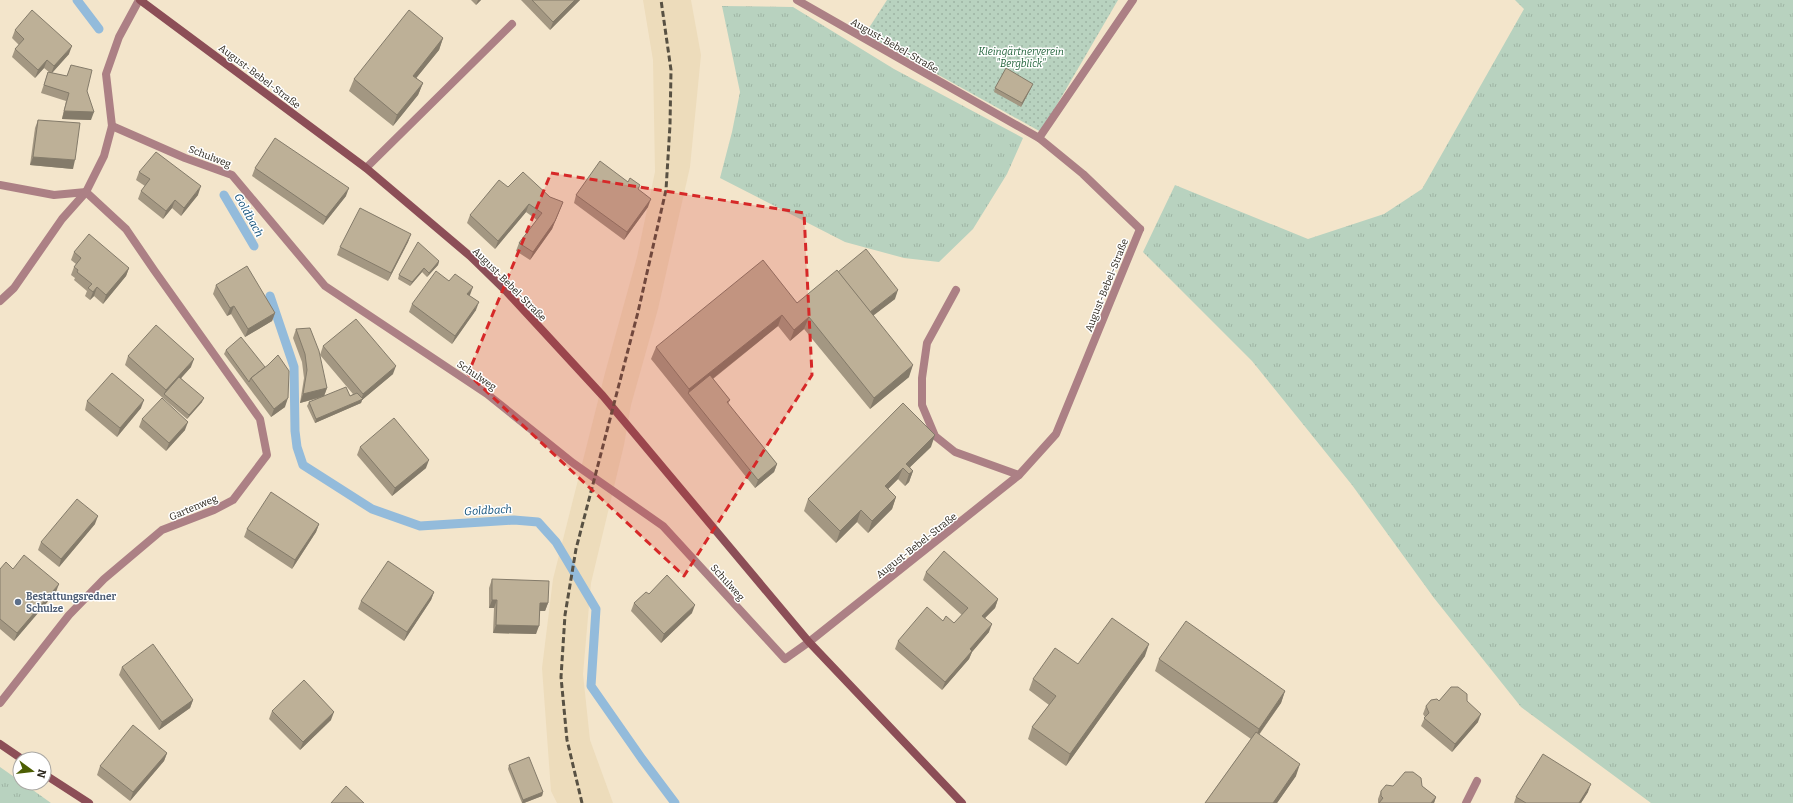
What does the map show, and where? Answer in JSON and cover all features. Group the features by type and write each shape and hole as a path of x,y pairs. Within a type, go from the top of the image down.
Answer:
{"street":[{"path":"0,301 14,288 62,218 86,192 104,156 112,126 106,74 119,38 140,0"},
{"name":"August-Bebel-Straße","path":"140,0 366,168 464,251 507,292 603,396 809,642 962,803"},
{"name":"August-Bebel-Straße","path":"797,0 1039,138 1083,174 1140,229 1056,434 1019,475 809,642"},
{"path":"1039,138 1133,0"},
{"path":"366,168 512,24"},
{"name":"Schulweg","path":"112,126 184,158 232,175 325,286 487,394 573,463 663,526 785,659 809,642"},
{"path":"0,185 54,195 86,192"},
{"name":"Gartenweg","path":"0,703 69,615 104,579 162,530 214,510 233,500 267,455 260,419 126,228 86,192"},
{"path":"956,290 927,343 922,378 922,405 935,436 955,452 1019,475"},
{"path":"0,744 12,752"},
{"path":"52,779 89,803"},
{"path":"1466,803 1477,781"}],"highlighted area":[{"path":"551,173 804,213 812,375 684,576 468,374"}],"shaded area":[{"path":"643,0 691,0 701,55 690,167 658,309 631,405 624,445 591,583 583,674 590,740 613,803 557,803 551,791 542,668 553,579 605,373 637,257 655,172 653,60"}],"green space":[{"name":"Kleingärtnerverein \"Bergblick\"","path":"887,0 1118,0 1041,132 865,34"},
{"path":"1515,0 1793,0 1793,803 1651,803 1521,707 1434,598 1352,485 1252,361 1143,252 1175,185 1308,239 1384,214 1422,189 1524,9"},
{"path":"722,6 793,7 894,69 1023,138 1007,174 973,229 939,262 904,258 845,242 720,178 732,132 740,92"},
{"path":"0,767 12,775 12,791 34,791 51,803 0,803"}],"building":[{"path":"532,0 575,0 553,22"},
{"path":"32,10 72,46 54,66 47,60 38,70 15,49 24,39 15,30"},
{"path":"409,10 443,38 413,76 423,83 397,115 354,79"},
{"path":"71,65 92,70 87,91 94,112 64,111 69,93 44,85 48,72 67,76"},
{"path":"1006,68 1033,84 1022,103 995,88"},
{"path":"38,120 80,123 75,160 33,157"},
{"path":"275,138 349,188 326,217 255,168"},
{"path":"156,152 201,186 184,208 175,200 166,211 141,191 150,179 139,172"},
{"path":"600,161 628,182 630,178 640,185 638,189 651,199 627,232 576,195"},
{"path":"523,172 550,197 563,202 555,221 533,252 519,243 542,213 529,204 498,241 470,215 499,180 508,187"},
{"path":"360,208 411,234 391,273 340,247"},
{"path":"89,234 129,268 106,295 97,287 93,292 88,288 92,284 77,272 78,270 74,267 81,258 74,252"},
{"path":"418,242 439,261 429,273 424,268 412,282 399,275"},
{"path":"866,249 898,290 870,312 838,272"},
{"path":"763,260 797,303 837,270 913,365 874,398 809,317 794,330 782,315 689,389 656,347"},
{"path":"247,266 275,313 248,329 234,306 230,308 216,285"},
{"path":"436,271 449,281 455,274 473,287 467,294 479,302 455,336 412,304"},
{"path":"356,319 396,366 363,394 323,346"},
{"path":"156,325 194,359 166,390 128,356"},
{"path":"310,328 319,351 327,388 303,394 307,370 305,354 296,329"},
{"path":"241,337 265,367 251,378 249,382 226,350"},
{"path":"278,355 289,371 288,398 274,409 251,378"},
{"path":"112,373 144,400 120,428 87,401"},
{"path":"710,375 730,400 727,402 777,464 758,480 688,393"},
{"path":"179,377 204,398 189,415 164,394"},
{"path":"346,387 350,396 357,393 363,399 316,419 309,402"},
{"path":"162,398 188,422 169,443 142,419"},
{"path":"903,403 935,435 906,464 913,471 909,474 903,468 885,486 896,497 872,521 861,510 840,531 808,499"},
{"path":"394,418 429,460 395,488 360,447"},
{"path":"271,492 319,524 295,560 247,529"},
{"path":"77,499 98,516 61,559 41,542"},
{"path":"944,551 998,599 982,616 992,624 970,649 972,651 945,682 898,641 927,607 943,621 946,616 954,623 968,608 926,572"},
{"path":"24,555 59,584 17,633 0,619 0,569 6,562 13,569"},
{"path":"388,561 434,592 407,632 361,601"},
{"path":"667,575 695,605 664,634 634,603 646,592 649,594"},
{"path":"492,579 549,581 548,603 540,603 539,626 496,625 497,600 492,600"},
{"path":"1112,618 1149,644 1070,754 1032,727 1056,696 1033,679 1055,648 1078,664"},
{"path":"1186,621 1285,691 1259,729 1159,659"},
{"path":"153,644 193,700 162,722 122,667"},
{"path":"304,680 334,712 303,742 272,711"},
{"path":"1451,687 1458,687 1467,694 1467,701 1481,714 1455,744 1424,718 1429,713 1426,706 1431,700 1437,699 1439,701"},
{"path":"133,725 167,753 133,792 100,766"},
{"path":"1256,732 1300,764 1273,803 1205,803"},
{"path":"1543,754 1591,784 1579,803 1526,803 1516,797"},
{"path":"529,757 543,792 523,800 509,765"},
{"path":"1405,772 1413,772 1421,778 1422,786 1436,797 1431,803 1379,803 1383,798 1381,796 1381,791 1386,785 1393,786"},
{"path":"346,786 364,803 331,803"}],"waterway":[{"name":"Goldbach","path":"77,0 99,29"},
{"name":"Goldbach","path":"224,195 254,246"},
{"name":"Goldbach","path":"270,296 294,367 295,431 297,447 303,465 372,509 420,526 514,520 538,522 556,542 596,609 591,686 675,803"}],"railway":[{"path":"582,803 567,740 561,677 565,615 576,549 638,312 666,190 670,125 671,70 661,0"}],"place":[{"name":"Bestattungsredner Schulze","path":"18,602"}]}
